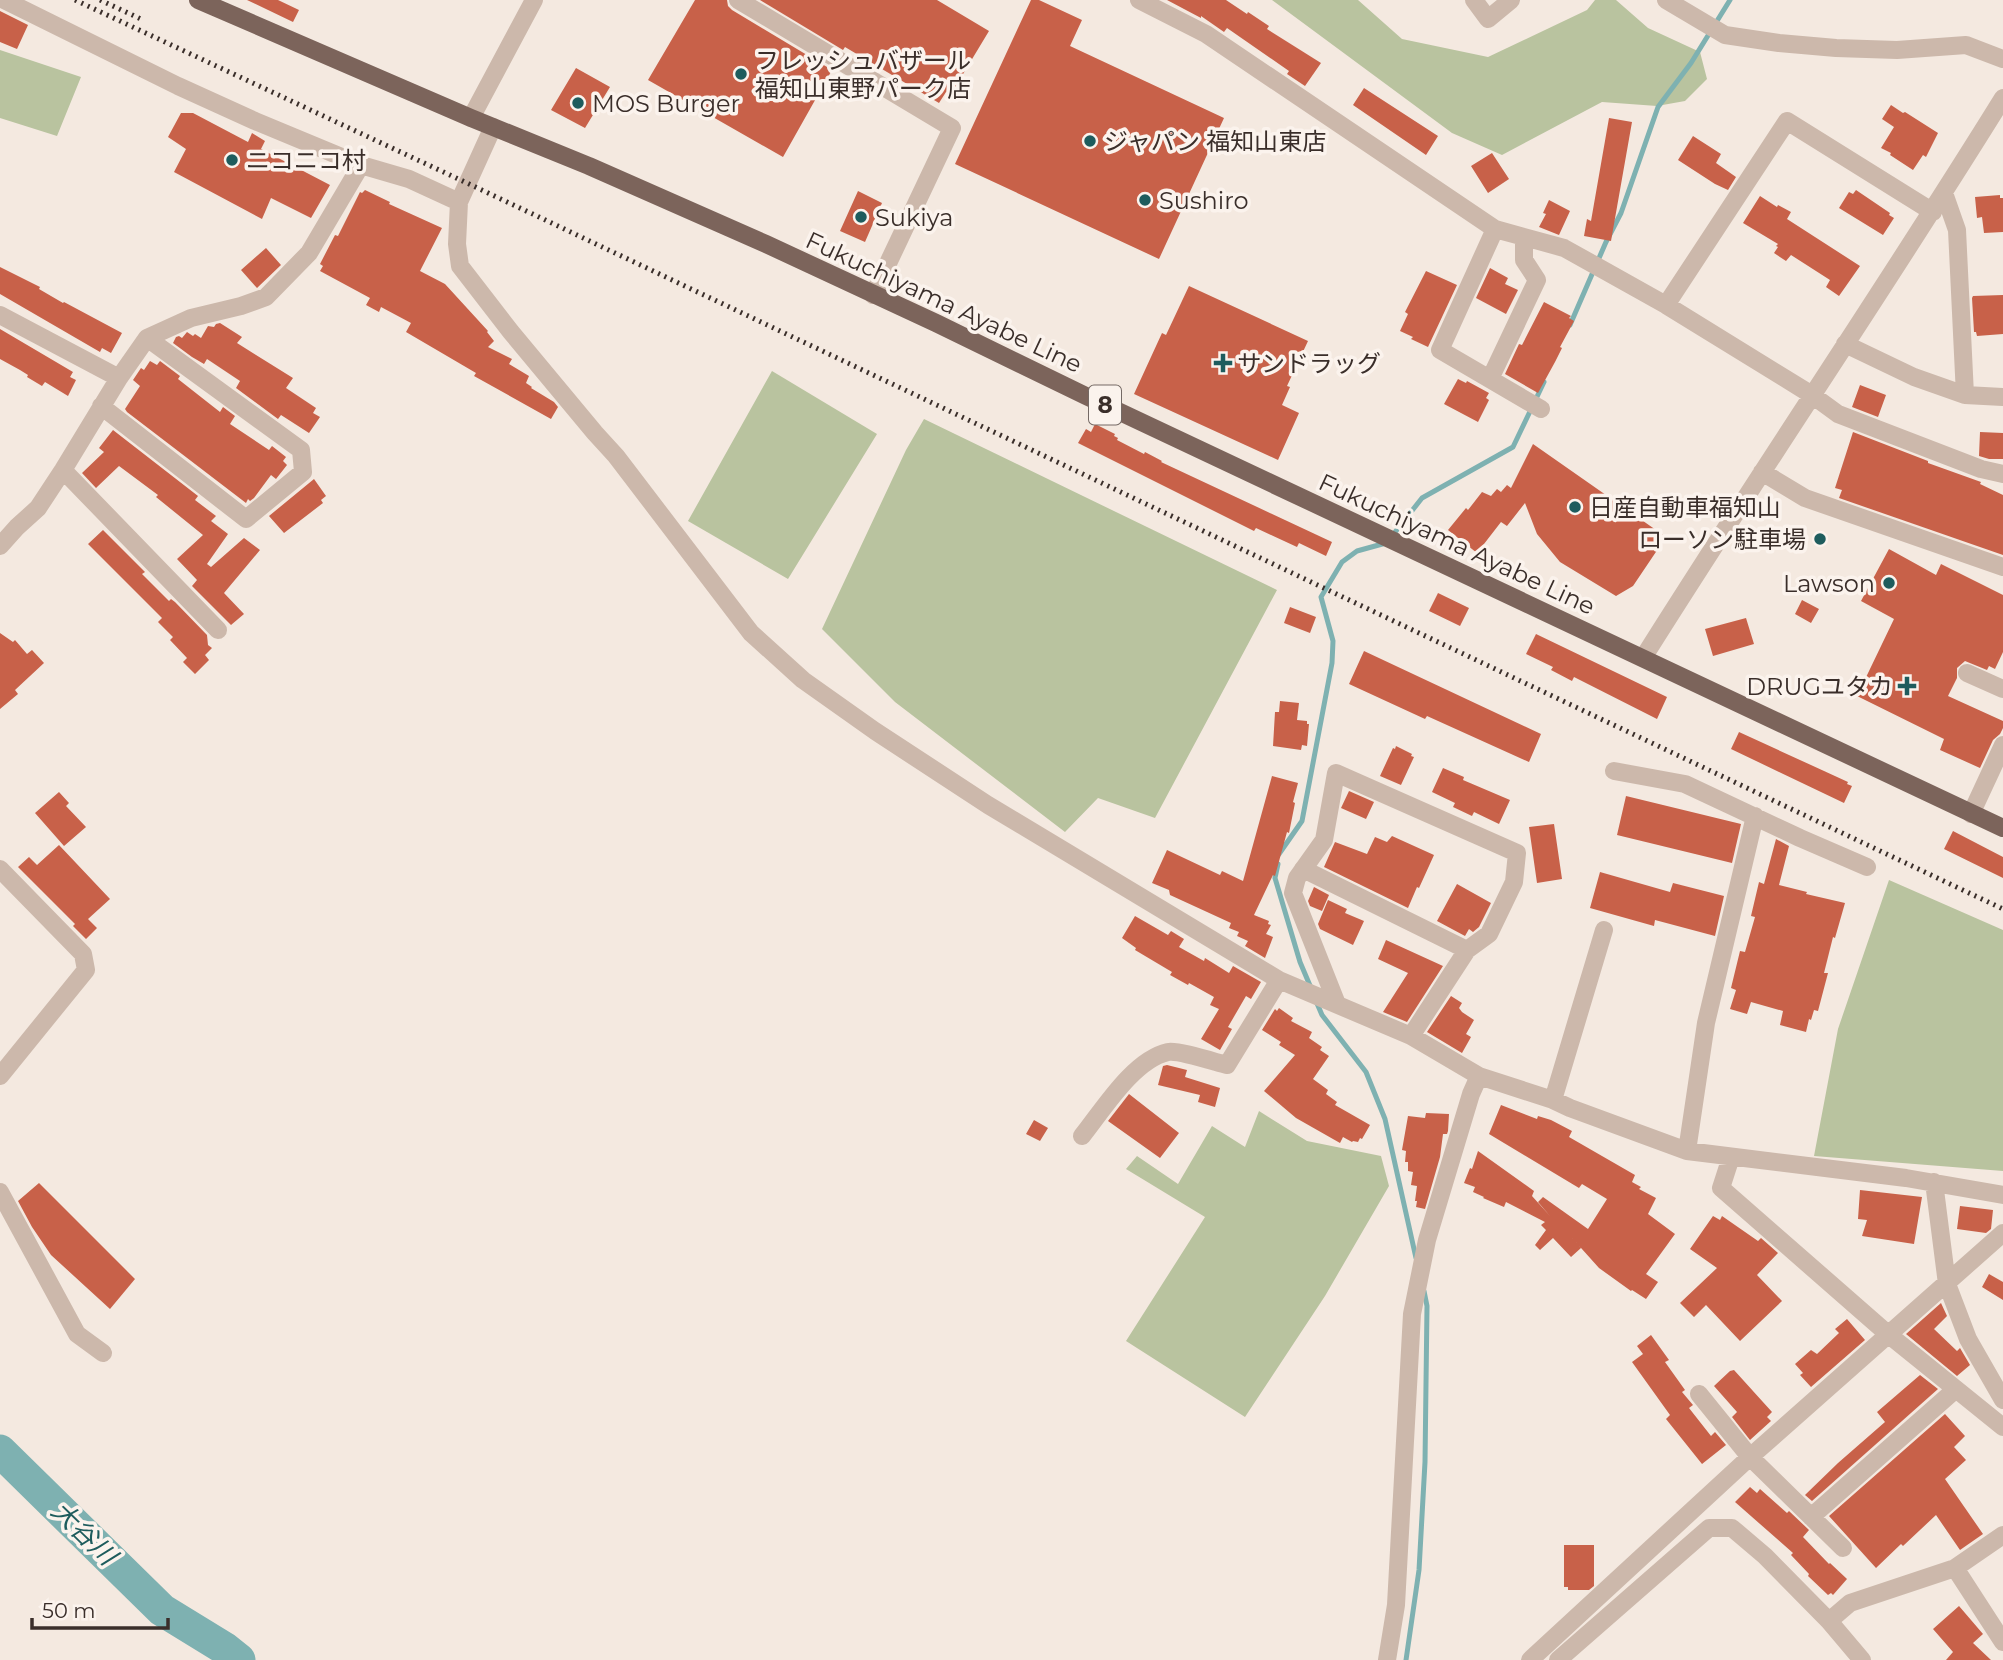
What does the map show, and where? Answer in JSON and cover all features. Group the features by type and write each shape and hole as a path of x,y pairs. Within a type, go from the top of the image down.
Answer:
{"main road":[{"name":"Fukuchiyama Ayabe Line","path":"198,0 589,166 873,295 2003,828"}],"street":[{"path":"4,0 255,121 361,165 410,179 459,202"},
{"path":"471,118 534,0"},
{"path":"738,0 952,128 873,295"},
{"path":"1139,0 1206,34 1495,229 1564,248 1666,305 1812,395 1838,414 1981,469 2003,474"},
{"path":"1474,0 1488,19 1511,0"},
{"path":"1666,0 1725,35 1836,48 1897,50 1966,45 2003,59"},
{"path":"1643,658 1762,471 1933,212 2003,98"},
{"path":"1666,305 1787,121 1933,212"},
{"path":"493,127 459,202 457,244 460,266 594,433 617,456 751,633 803,680 875,731 988,805 1286,983 1411,1036 1479,1076 1553,1100 1687,1151 1934,1182 2003,1195"},
{"path":"0,546 38,508 118,378 147,338 191,318 266,297 309,253 361,165"},
{"path":"1944,193 1957,230 1965,395"},
{"path":"1495,229 1440,350 1541,409"},
{"path":"1490,379 1537,280 1524,260 1524,237"},
{"path":"0,315 118,378"},
{"path":"101,406 246,519 303,472 301,450 147,338"},
{"path":"1845,344 1914,377 1965,395 2003,397"},
{"path":"63,470 218,631"},
{"path":"1762,471 1805,498 2003,567"},
{"path":"1967,673 2003,689"},
{"path":"1971,814 2003,745"},
{"path":"1614,771 1685,784 1867,867"},
{"path":"1331,1002 1293,893 1297,878 1324,840 1336,774 1517,853 1514,882 1489,934 1467,950 1411,1036"},
{"path":"1687,1151 1706,1023 1755,816"},
{"path":"0,869 83,954 86,970 0,1076"},
{"path":"1303,869 1467,950"},
{"path":"1553,1100 1604,930"},
{"path":"1082,1136 1127,1079 1149,1060 1170,1051 1227,1065 1286,983"},
{"path":"1387,1660 1396,1605 1412,1314 1427,1240 1471,1094 1479,1076"},
{"path":"1731,1157 1721,1188 1889,1335 2003,1427"},
{"path":"1934,1182 1947,1283 1968,1339 2003,1400"},
{"path":"0,1192 77,1334 103,1353"},
{"path":"1530,1660 1750,1457 2003,1233"},
{"path":"1811,1517 1956,1389"},
{"path":"1699,1394 1750,1457 1843,1548"},
{"path":"1558,1660 1709,1528 1732,1528 1765,1556 1829,1621 1862,1660"},
{"path":"1829,1621 1850,1603 1955,1568 2003,1535"},
{"path":"1955,1568 2003,1642"}],"green space":[{"path":"1272,0 1358,0 1402,39 1488,57 1587,10 1595,0 1616,0 1648,28 1700,52 1707,79 1685,101 1657,106 1602,102 1502,155 1452,133"},
{"path":"0,50 81,77 57,136 0,118"},
{"path":"772,371 877,434 788,579 688,521"},
{"path":"924,419 1277,590 1155,818 1098,798 1065,832 895,702 822,629 906,450"},
{"path":"1889,880 2003,930 2003,1171 1814,1156 1838,1029"},
{"path":"1259,1111 1307,1141 1381,1156 1389,1186 1325,1296 1245,1417 1126,1341 1205,1217 1126,1169 1137,1156 1178,1184 1212,1126 1245,1147"}],"building":[{"path":"247,0 278,0 299,10 293,22"},
{"name":"フレッシュバザール 福知山東野パーク店","path":"695,0 727,0 732,10 832,70 783,157 648,80"},
{"path":"760,0 937,0 989,31 951,94 946,92 939,103"},
{"name":"ジャパン 福知山東店","path":"1031,0 1039,0 1082,20 1070,46 1224,118 1159,259 955,164"},
{"path":"1167,0 1226,0 1247,14 1248,12 1269,26 1267,29 1321,63 1305,86 1287,74 1289,71 1227,28 1224,32 1201,16"},
{"path":"0,11 28,25 17,49 0,42"},
{"name":"MOS Burger","path":"576,68 610,87 585,128 551,110"},
{"path":"1364,88 1438,136 1426,155 1353,105"},
{"path":"1891,105 1938,133 1926,157 1923,155 1913,170 1881,148 1894,127 1882,119"},
{"name":"ニコニコ村","path":"181,113 193,113 248,142 252,133 265,141 261,149 330,185 311,218 271,198 262,219 174,172 186,149 168,137"},
{"path":"1609,118 1632,122 1611,241 1584,236 1587,219 1591,221"},
{"path":"1693,136 1721,154 1716,163 1736,177 1728,190 1678,160"},
{"path":"1492,153 1509,179 1488,193 1471,166"},
{"path":"365,190 442,228 420,271 445,284 488,331 494,341 488,347 512,359 509,364 529,376 526,383 554,402 558,407 551,419 474,376 476,373 406,332 411,323 381,307 379,312 366,305 370,298 320,271 323,266 320,264 335,235 338,236 360,192"},
{"path":"1856,190 1894,218 1883,235 1839,208 1849,192 1853,194"},
{"name":"Sukiya","path":"858,191 882,203 865,242 840,231"},
{"path":"2000,195 2000,198 2003,198 2003,232 1984,233 1982,217 1977,218 1975,197"},
{"path":"1760,196 1791,212 1787,219 1860,266 1839,296 1826,287 1830,280 1791,255 1786,261 1774,253 1778,244 1743,223"},
{"path":"1549,200 1570,211 1559,235 1539,227"},
{"path":"266,248 281,265 257,288 241,270"},
{"path":"0,267 122,333 111,353 102,348 100,352 0,294"},
{"path":"1490,268 1508,278 1505,284 1518,290 1506,314 1476,298"},
{"path":"1426,271 1457,285 1428,347 1400,331 1408,314 1405,312"},
{"name":"サンドラッグ","path":"1189,286 1308,341 1287,386 1290,387 1282,405 1299,413 1278,460 1134,394 1162,333 1166,335"},
{"path":"2003,295 2003,334 1977,336 1974,332 1973,296"},
{"path":"1544,302 1571,316 1569,318 1574,321 1538,393 1505,374"},
{"path":"220,323 242,337 237,343 293,378 286,388 316,408 313,413 320,417 309,433 281,415 278,419 236,388 240,381 207,359 204,364 173,343 176,337 182,338 187,332 201,338 208,326 214,327"},
{"path":"0,329 73,372 70,377 76,380 68,396 45,382 42,386 0,359"},
{"path":"150,361 157,365 160,361 220,412 223,407 235,416 230,424 269,450 272,446 286,457 283,461 287,465 276,479 271,475 254,498 250,501 248,499 246,503 127,412 125,409 140,386 133,380"},
{"path":"1458,379 1489,393 1486,398 1489,400 1478,422 1444,404"},
{"path":"1860,385 1886,395 1878,417 1852,407"},
{"path":"1095,424 1115,434 1117,440 1144,454 1145,452 1332,542 1326,556 1299,543 1297,547 1256,528 1254,531 1078,443 1086,429 1091,432"},
{"path":"113,430 198,496 195,500 216,516 211,521 228,534 207,564 211,567 244,538 260,550 224,593 244,614 231,625 192,586 197,580 177,559 203,535 156,497 158,495 119,466 96,488 82,473 104,452 99,448"},
{"path":"1853,432 1981,482 1980,484 2003,495 2003,555 1839,498 1842,490 1835,488"},
{"path":"1980,432 2003,433 2003,459 1979,456"},
{"name":"日産自動車福知山","path":"1533,444 1666,537 1633,586 1616,596 1560,562 1537,534 1525,503 1507,526 1501,522 1477,553 1448,530 1482,492 1491,496 1497,489 1501,492 1507,485 1511,488"},
{"path":"314,479 326,496 321,500 323,503 284,533 269,516"},
{"path":"103,530 145,572 142,574 169,601 171,599 175,602 207,635 208,645 212,648 205,655 209,660 195,674 183,662 187,658 170,640 173,637 158,622 162,618 88,544"},
{"path":"1889,549 1936,575 1941,564 2003,595 2003,652 1995,669 1989,666 1987,670 1965,661 1957,668 1957,678 1948,696 2003,721 2003,728 1993,740 1980,768 1940,750 1944,739 1857,696 1894,619 1861,601"},
{"path":"1438,593 1469,608 1460,626 1429,611"},
{"path":"1802,600 1819,609 1811,623 1795,614"},
{"path":"1290,607 1316,617 1310,633 1284,623"},
{"path":"1746,618 1754,644 1713,656 1705,629"},
{"path":"0,633 13,642 15,640 27,654 32,650 44,663 15,690 18,694 0,709"},
{"path":"1536,634 1667,697 1657,719 1574,677 1572,681 1551,670 1553,667 1526,654"},
{"path":"1364,651 1541,734 1529,762 1349,684"},
{"path":"1280,701 1299,703 1297,720 1307,721 1309,724 1307,746 1302,745 1301,750 1273,746 1275,712 1279,712"},
{"path":"1739,732 1848,782 1847,784 1852,786 1844,803 1731,749"},
{"path":"1396,746 1414,757 1401,785 1380,776"},
{"path":"1443,768 1464,777 1463,780 1510,800 1499,824 1474,812 1472,816 1453,807 1455,803 1432,792"},
{"path":"1272,776 1298,783 1289,833 1287,832 1275,876 1273,875 1254,915 1269,921 1268,924 1271,925 1266,934 1273,937 1265,958 1245,946 1248,941 1237,936 1239,932 1229,928 1231,923 1170,895 1169,890 1152,883 1167,850 1220,875 1222,871 1243,881"},
{"path":"1349,791 1374,802 1366,819 1341,808"},
{"path":"59,792 69,803 66,806 86,827 64,846 35,813"},
{"path":"1626,796 1741,824 1732,863 1617,835"},
{"path":"1554,824 1562,879 1537,883 1529,827"},
{"path":"1953,831 2003,857 2003,878 1944,849"},
{"path":"1392,836 1434,855 1408,908 1324,867 1335,842 1367,854 1375,837 1387,842"},
{"path":"1776,839 1789,846 1779,885 1845,903 1824,973 1828,973 1818,1011 1814,1010 1806,1032 1780,1025 1783,1011 1751,1002 1747,1014 1730,1009 1736,990 1731,988 1740,951 1745,952 1755,917 1751,916 1759,882 1764,884"},
{"path":"59,845 110,899 88,919 97,928 86,939 73,926 75,924 18,867 29,857 37,865"},
{"path":"1600,872 1670,892 1673,883 1724,896 1715,936 1655,920 1654,926 1590,908"},
{"path":"1457,884 1491,903 1479,927 1473,932 1469,929 1465,936 1437,921"},
{"path":"1314,887 1329,895 1322,911 1310,906 1308,901"},
{"path":"1328,900 1347,909 1345,913 1364,921 1353,945 1320,929 1318,924"},
{"path":"1135,916 1168,935 1171,931 1184,939 1179,947 1204,961 1205,958 1229,973 1233,966 1261,982 1251,999 1246,996 1228,1027 1232,1029 1220,1050 1201,1039 1219,1009 1210,1005 1214,997 1170,975 1172,972 1135,950 1136,948 1122,938"},
{"path":"1386,940 1443,966 1407,1022 1383,1012 1408,973 1378,959"},
{"path":"1451,996 1462,1003 1459,1008 1462,1012 1474,1020 1466,1034 1471,1037 1462,1053 1427,1032"},
{"path":"1279,1008 1293,1018 1291,1021 1312,1032 1309,1038 1329,1056 1313,1079 1328,1090 1326,1094 1337,1102 1335,1105 1370,1125 1358,1142 1343,1137 1340,1143 1296,1118 1264,1091 1295,1055 1262,1030 1275,1009 1277,1011"},
{"path":"1163,1066 1187,1070 1185,1077 1220,1088 1215,1107 1198,1102 1200,1095 1158,1085"},
{"path":"1129,1094 1179,1133 1160,1158 1108,1121"},
{"path":"1501,1105 1537,1119 1538,1116 1551,1120 1572,1131 1569,1137 1635,1175 1632,1182 1656,1198 1648,1214 1675,1234 1646,1274 1658,1282 1646,1299 1599,1268 1564,1229 1581,1248 1571,1257 1553,1238 1540,1250 1535,1245 1546,1230 1541,1225 1545,1222 1506,1202 1504,1207 1483,1198 1473,1192 1475,1187 1464,1183 1478,1151 1534,1191 1532,1196 1550,1216 1538,1202 1543,1197 1588,1229 1607,1199 1582,1184 1579,1188 1489,1134"},
{"path":"1426,1113 1449,1114 1448,1131 1443,1134 1440,1157 1425,1209 1416,1207 1417,1186 1411,1185 1413,1172 1408,1171 1406,1151 1402,1150 1408,1116 1425,1118"},
{"path":"1034,1120 1048,1128 1040,1141 1026,1134"},
{"path":"39,1183 135,1279 110,1309 51,1255 32,1227 18,1201"},
{"path":"1860,1190 1922,1197 1914,1244 1862,1236 1867,1220 1858,1219"},
{"path":"1960,1206 1993,1210 1991,1229 1986,1233 1957,1229"},
{"path":"1713,1216 1720,1220 1722,1216 1758,1241 1761,1238 1778,1253 1757,1275 1782,1301 1740,1341 1706,1305 1694,1317 1680,1303 1717,1268 1690,1249"},
{"path":"1989,1274 2003,1282 2003,1300 1982,1287"},
{"path":"1941,1303 1947,1316 1934,1329 1957,1351 1960,1348 1970,1365 1957,1376 1906,1334"},
{"path":"1847,1319 1865,1340 1811,1387 1800,1375 1803,1373 1795,1364 1811,1350 1817,1354 1839,1333 1835,1329"},
{"path":"1651,1335 1669,1360 1665,1362 1685,1390 1682,1392 1693,1405 1689,1408 1711,1436 1715,1432 1726,1445 1702,1464 1666,1419 1670,1415 1632,1362 1643,1354 1637,1346"},
{"path":"1734,1370 1772,1412 1767,1417 1771,1421 1750,1440 1732,1417 1737,1412 1714,1386"},
{"path":"1920,1375 1938,1389 1812,1501 1805,1495 1885,1422 1877,1412"},
{"path":"1945,1414 1965,1436 1954,1447 1966,1460 1945,1479 1983,1534 1960,1550 1936,1515 1876,1568 1829,1516"},
{"path":"1750,1487 1757,1493 1760,1489 1787,1513 1789,1511 1809,1530 1803,1537 1847,1579 1833,1595 1828,1595 1808,1576 1791,1555 1793,1553 1735,1502"},
{"path":"1564,1545 1594,1545 1594,1586 1589,1590 1568,1590 1568,1587 1564,1587"},
{"path":"1959,1606 1983,1634 1973,1643 1991,1660 1946,1660 1953,1652 1933,1629"}],"waterway":[{"path":"1570,325 1621,213 1658,107 1691,63 1730,0"},
{"path":"1392,536 1422,498 1513,447 1544,382"},
{"path":"1279,854 1302,821 1332,663 1333,641 1321,597 1342,562 1357,551 1386,543"},
{"path":"1278,864 1275,878 1300,962 1311,988"},
{"path":"1316,1001 1322,1015 1366,1072 1385,1119 1416,1258"},
{"path":"1406,1660 1419,1570 1425,1462 1427,1306 1424,1291"},
{"name":"大谷川","path":"0,1451 162,1610 239,1660"}],"railway":[{"path":"75,0 2003,909"},
{"path":"100,0 141,19"}],"place":[{"name":"フレッシュバザール 福知山東野パーク店","path":"741,74"},
{"name":"MOS Burger","path":"578,103"},
{"name":"ジャパン 福知山東店","path":"1090,141"},
{"name":"ニコニコ村","path":"232,160"},
{"name":"Sushiro","path":"1145,200"},
{"name":"Sukiya","path":"861,217"},
{"name":"サンドラッグ","path":"1223,363"},
{"name":"日産自動車福知山","path":"1575,507"},
{"name":"ローソン駐車場","path":"1820,539"},
{"name":"Lawson","path":"1889,583"},
{"name":"DRUGユタカ","path":"1907,686"}]}
